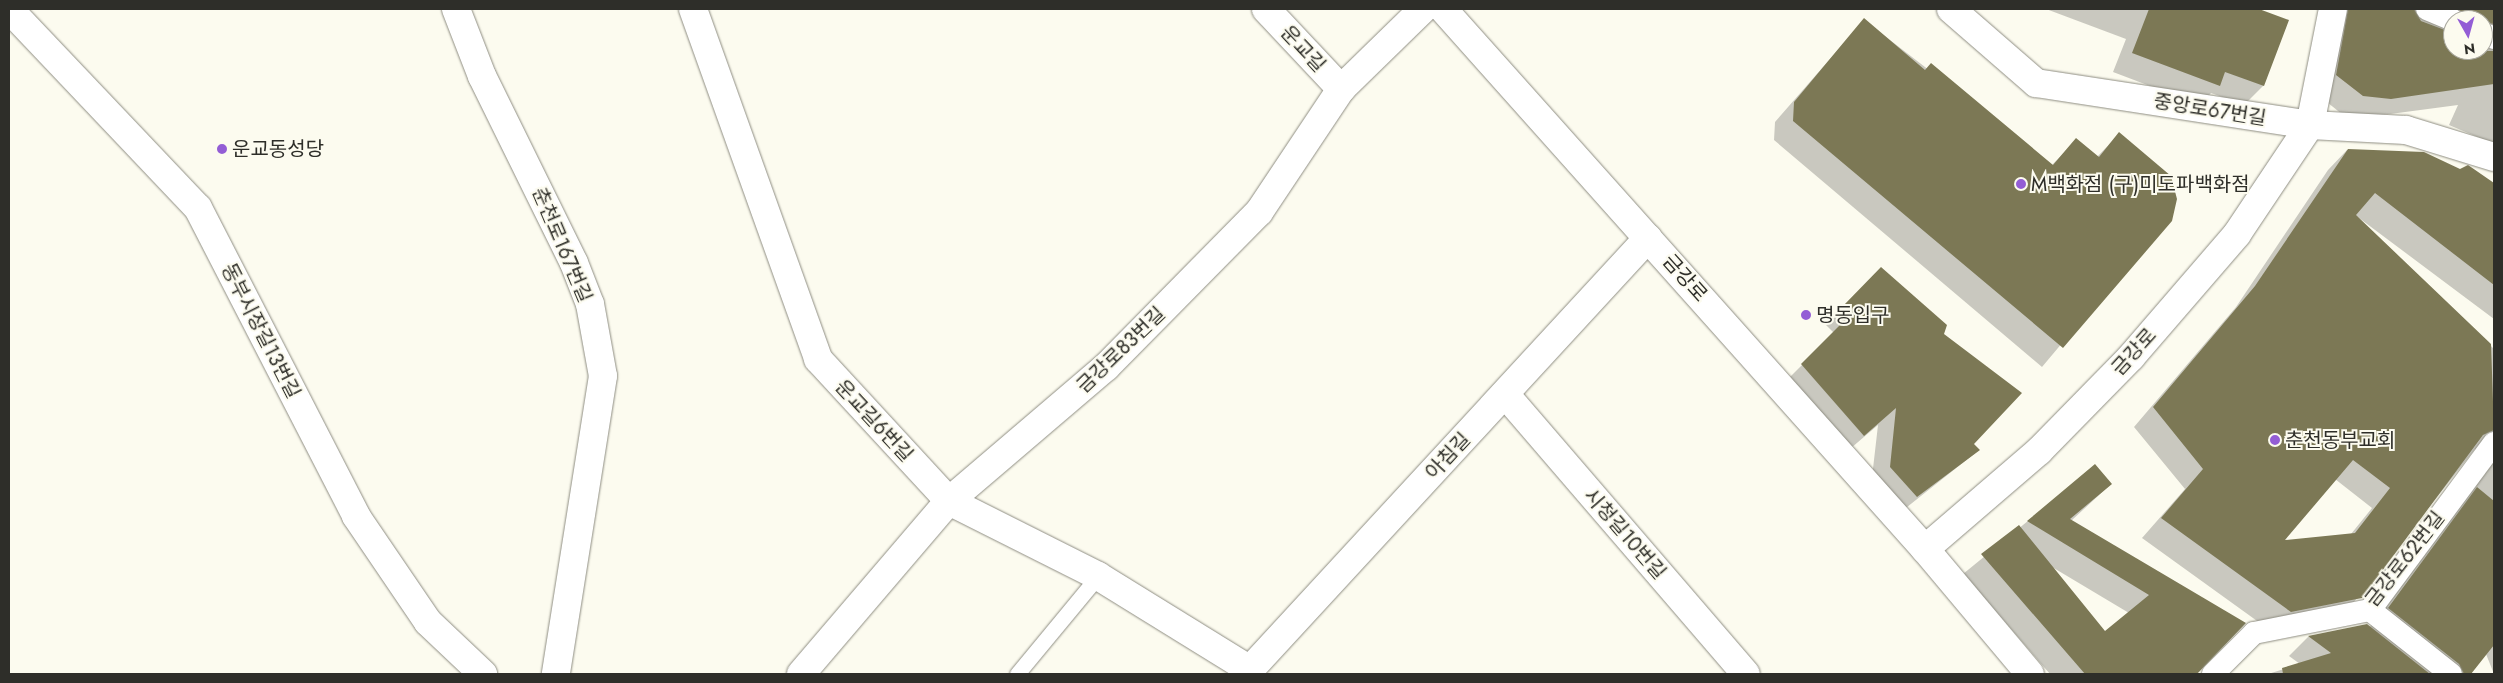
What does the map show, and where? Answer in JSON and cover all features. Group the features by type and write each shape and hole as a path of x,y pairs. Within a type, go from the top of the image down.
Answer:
{"street":[{"name":"동부시장길13번길","path":"9,9 198,208 356,516 428,622 482,674"},
{"name":"춘천로167번길","path":"456,9 482,76 574,263 590,304 603,376 556,674"},
{"name":"운교길6번길","path":"693,9 818,359 949,501 1098,576 1248,672"},
{"name":"운교길","path":"1266,9 1341,89"},
{"name":"금강로83번길","path":"801,674 949,501 1106,367 1259,212 1341,89 1422,9"},
{"name":"금강로","path":"1443,9 1925,549 2030,674"},
{"name":"중앙로67번길","path":"1951,9 2036,82 2310,125 2406,130 2494,157"},
{"path":"2310,125 2332,9"},
{"path":"2428,9 2443,16"},
{"name":"금강로","path":"1925,549 2039,451 2131,357 2237,234 2310,125"},
{"name":"아침길","path":"1248,672 1648,238"},
{"name":"시청길10번길","path":"1505,394 1746,674"},
{"name":"금강로62번길","path":"2213,674 2254,632 2370,610 2494,443"},
{"path":"2370,610 2451,674"}],"lane":[{"path":"1018,674 1098,576"}],"building":[{"path":"2149,9 2259,9 2289,20 2264,86 2225,72 2220,86 2132,53"},
{"path":"2348,9 2414,9 2421,21 2443,29 2443,60 2493,60 2494,51 2494,84 2391,99 2363,96 2336,75"},
{"path":"2494,9 2494,24 2493,10 2460,10"},
{"name":"M백화점 (구)미도파백화점","path":"1864,18 1925,70 1931,63 2053,165 2076,138 2099,157 2119,132 2171,176 2177,199 2172,221 2063,348 1793,121 1794,102"},
{"path":"2348,149 2424,152 2460,169 2468,165 2494,183 2494,285 2375,193 2356,215 2491,344 2494,430 2483,435 2362,598 2291,612 2161,518 2203,469 2153,407 2255,286","holes":["2353,460 2390,488 2355,533 2285,540"]},
{"path":"1881,267 1947,325 1944,334 2022,393 1974,444 1980,450 1917,497 1890,467 1896,408 1864,436 1801,364 1852,313 1844,305"},
{"path":"2095,464 2112,484 2070,519 2246,623 2197,674 2085,674 1981,554 2019,525 2105,631 2149,595 2027,521"},
{"path":"2477,487 2494,501 2494,645 2471,674 2464,674 2459,664 2388,608"},
{"path":"2367,624 2430,674 2283,674 2282,668 2331,653 2308,636"}],"place":[{"name":"운교동성당","path":"222,149"},
{"name":"M백화점 (구)미도파백화점","path":"2021,184"},
{"name":"명동입구","path":"1806,315"},
{"name":"춘천동부교회","path":"2275,440"}]}
